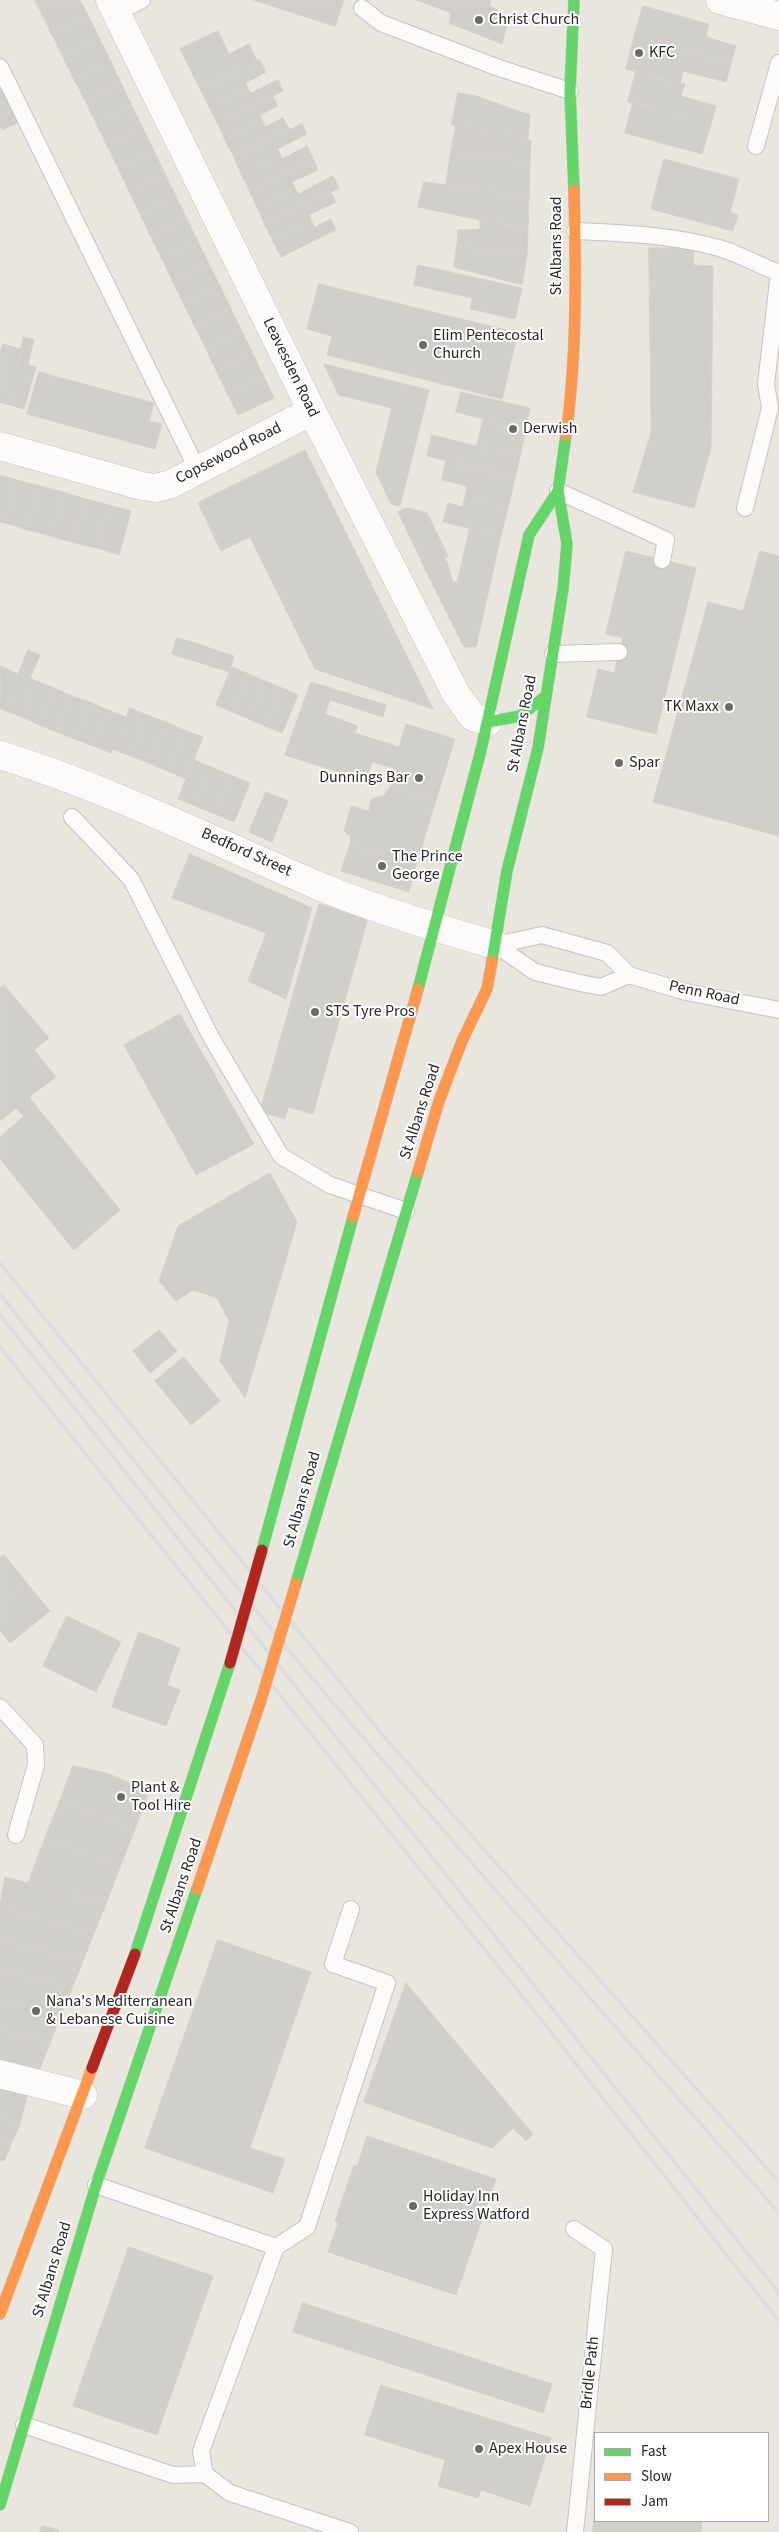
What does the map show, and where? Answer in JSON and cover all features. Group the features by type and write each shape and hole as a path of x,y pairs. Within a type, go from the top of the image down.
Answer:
{"main road":[{"name":"St Albans Road","path":"0,2505 96,2185 261,1700 439,1101 462,1041 487,989 507,871 538,748 568,544 558,491 572,390 575,231 570,91 574,0"},
{"name":"St Albans Road","path":"0,2314 84,2095 145,1926 230,1663 358,1196 435,927 488,722 529,535 558,491"},
{"path":"488,722 507,721 521,717 546,696"},
{"path":"6,2448 24,2424"}],"street":[{"path":"732,2 779,16"},
{"name":"Leavesden Road","path":"113,7 312,411 456,694 473,717 488,722"},
{"name":"Copsewood Road","path":"0,446 142,486 156,488 198,471 312,411"},
{"name":"Bedford Street","path":"0,755 38,766 113,796 321,887 435,927 496,944"},
{"path":"0,2074 84,2095"}],"lane":[{"path":"113,7 142,0"},
{"path":"362,8 381,23 500,68 570,91"},
{"path":"756,146 779,63"},
{"path":"0,68 198,471"},
{"path":"575,231 658,236 687,241 720,249 779,273 766,384 774,409 745,508"},
{"path":"558,491 666,540 662,560"},
{"path":"553,654 619,652"},
{"path":"72,817 131,879 211,1037 281,1156 330,1186 406,1211"},
{"name":"Penn Road","path":"496,944 542,935 607,953 629,975 686,992 779,1010"},
{"path":"496,944 535,972 580,984 601,987 629,975"},
{"path":"0,1707 35,1745 36,1765 16,1835"},
{"path":"205,2474 201,2451 276,2247 307,2227 387,1983 333,1964 352,1909"},
{"path":"96,2185 276,2247"},
{"name":"Bridle Path","path":"574,2229 604,2249 575,2532"},
{"path":"24,2424 173,2475 205,2474 230,2493 350,2532"}],"building":[{"path":"35,0 61,0 40,10"},
{"path":"61,0 80,0 88,15 51,33 40,10"},
{"path":"254,0 344,0 335,26"},
{"name":"Christ Church","path":"417,0 490,0 490,6 509,17 502,44 449,23 451,13"},
{"path":"643,6 709,24 706,37 736,46 731,64 634,37"},
{"path":"88,15 99,38 62,55 51,33"},
{"path":"218,31 229,54 249,44 257,61 200,89 180,49"},
{"path":"634,37 731,64 726,82 683,71 680,83 626,69"},
{"path":"99,38 110,60 73,78 62,55"},
{"path":"110,60 121,83 85,100 73,78"},
{"path":"260,60 266,72 245,83 248,88 209,107 200,89"},
{"path":"636,71 685,84 681,96 716,106 711,124 628,102"},
{"path":"278,80 283,91 218,124 209,107 248,88 251,93"},
{"path":"0,83 19,122 2,130 0,125"},
{"path":"121,83 132,106 96,123 85,100"},
{"path":"458,93 476,96 530,115 528,140 452,125"},
{"path":"273,96 278,106 260,115 263,122 225,140 218,124"},
{"path":"633,103 711,124 702,154 625,133"},
{"path":"132,106 143,128 107,146 96,123"},
{"path":"283,118 290,130 234,157 225,140 263,122 265,127"},
{"path":"302,124 307,134 277,149 280,155 241,174 234,157"},
{"path":"456,126 531,141 530,162 451,152"},
{"path":"143,128 154,151 118,168 107,146"},
{"path":"307,146 313,158 249,190 241,174 280,155 282,159"},
{"path":"154,151 165,174 129,191 118,168"},
{"path":"451,152 530,162 529,197 446,185"},
{"path":"313,158 318,170 292,182 295,188 257,207 249,190"},
{"path":"664,159 739,179 730,213 738,215 733,231 651,209"},
{"path":"165,174 176,196 140,214 129,191"},
{"path":"333,176 339,188 265,225 257,207 295,188 298,194"},
{"path":"424,182 529,197 528,230 418,207"},
{"path":"331,192 336,202 309,215 312,222 273,241 265,225"},
{"path":"176,196 187,219 151,237 140,214"},
{"path":"187,219 198,242 162,259 151,237"},
{"path":"331,219 336,230 281,257 273,241 312,222 315,227"},
{"path":"480,221 528,230 527,255 457,246 458,230 480,229"},
{"path":"198,242 209,264 173,282 162,259"},
{"path":"457,246 527,255 522,285 454,267"},
{"path":"649,248 694,248 693,265 713,266 711,448 694,508 633,492 651,433"},
{"path":"209,264 220,286 184,304 173,282"},
{"path":"418,265 522,288 515,319 470,309 472,298 414,285"},
{"name":"Elim Pentecostal Church","path":"319,284 518,333 502,399 327,355 332,336 307,329"},
{"path":"220,286 231,309 195,327 184,304"},
{"path":"231,309 242,332 206,349 195,327"},
{"path":"242,332 253,354 217,372 206,349"},
{"path":"24,337 34,340 28,365 36,367 24,409 6,404"},
{"path":"3,344 21,349 6,404 0,402 0,353"},
{"path":"253,354 264,377 228,395 217,372"},
{"path":"324,364 429,390 400,506 391,504 376,472 392,408 339,395"},
{"path":"39,372 154,403 149,421 162,424 155,449 27,414"},
{"path":"264,377 274,398 238,415 228,395"},
{"path":"461,392 530,408 525,432 456,412"},
{"path":"483,421 525,432 520,457 477,446"},
{"path":"432,435 520,457 515,478 427,456"},
{"path":"305,450 433,709 315,669 250,537 221,551 198,503"},
{"path":"446,461 515,478 508,508 465,498 467,486 442,480"},
{"path":"0,475 17,480 5,523 0,522"},
{"path":"17,480 40,486 28,530 5,523"},
{"path":"40,486 63,492 51,536 28,530"},
{"path":"63,492 86,499 74,543 51,536"},
{"path":"465,498 508,508 501,536 443,522 448,503 462,507"},
{"path":"86,499 109,505 97,548 74,543"},
{"path":"109,505 131,511 119,555 97,548"},
{"path":"408,508 427,513 448,556 444,559 447,562 427,573 398,512"},
{"path":"470,528 501,536 476,647 464,647 427,573 447,562 453,582 457,582"},
{"path":"626,551 696,568 656,734 587,717 598,669 614,673 623,638 606,634"},
{"name":"TK Maxx","path":"760,551 779,556 779,836 653,802 708,602 743,611"},
{"path":"177,638 196,643 191,660 172,654"},
{"path":"196,643 215,650 210,666 191,660"},
{"path":"28,650 40,655 30,678 36,681 22,717 4,710"},
{"path":"215,650 234,656 229,672 210,666"},
{"path":"1,666 18,674 4,710 0,708"},
{"path":"232,667 249,674 233,712 216,705"},
{"path":"249,674 265,681 249,719 233,712"},
{"path":"36,681 54,688 39,725 22,717"},
{"path":"265,681 282,688 265,726 249,719"},
{"path":"311,682 386,705 383,717 330,700 325,714 358,726 355,733 399,747 406,724 455,739 436,800 391,786 396,769 372,762 366,781 285,755"},
{"path":"54,688 72,696 57,732 39,725"},
{"path":"282,688 298,695 282,733 265,726"},
{"path":"72,696 90,702 75,739 57,732"},
{"path":"90,702 108,710 93,746 75,739"},
{"path":"130,708 147,715 130,756 113,749"},
{"path":"108,710 126,717 111,753 93,746"},
{"path":"147,715 166,722 149,763 130,756"},
{"path":"166,722 184,730 168,771 149,763"},
{"path":"184,730 203,737 186,779 168,771"},
{"path":"194,760 211,767 196,806 178,799"},
{"path":"211,767 230,775 215,814 196,806"},
{"path":"230,775 250,783 234,822 215,814"},
{"path":"391,786 436,800 417,862 350,845 351,836 344,831 351,806 369,811 371,799 383,796"},
{"path":"266,792 288,801 272,842 249,832"},
{"path":"350,845 417,862 409,892 341,871"},
{"path":"190,854 312,908 286,999 248,981 266,933 172,898"},
{"name":"STS Tyre Pros","path":"319,904 368,918 313,1114 288,1107 285,1119 260,1112"},
{"path":"4,985 49,1038 34,1050 56,1077 29,1097 120,1210 74,1250 0,1159 0,1137 24,1116 16,1108 0,1121 0,988"},
{"path":"180,1014 254,1144 196,1175 124,1045"},
{"path":"270,1173 297,1222 245,1398 220,1361 229,1321 217,1298 193,1290 176,1301 159,1281 178,1226"},
{"path":"159,1330 177,1351 150,1373 133,1351"},
{"path":"184,1357 220,1401 191,1425 155,1381"},
{"path":"4,1555 27,1583 0,1605 0,1558"},
{"path":"27,1583 50,1611 10,1643 0,1630 0,1605"},
{"path":"67,1616 121,1642 96,1692 43,1666"},
{"path":"139,1632 180,1648 167,1685 180,1690 166,1726 112,1707"},
{"path":"73,1766 107,1773 145,1790 147,1798 135,1829 60,1801"},
{"path":"60,1801 135,1829 120,1867 45,1838"},
{"path":"45,1838 120,1867 106,1904 28,1884"},
{"path":"5,1877 106,1904 94,1933 0,1908"},
{"path":"0,1908 94,1933 83,1961 0,1940"},
{"path":"0,1940 83,1961 72,1988 0,1969"},
{"path":"218,1940 311,1972 250,2148 285,2159 273,2193 145,2148"},
{"path":"0,1969 72,1988 61,2016 0,2001"},
{"path":"406,1983 533,2134 526,2141 513,2128 492,2148 364,2102"},
{"path":"0,2001 61,2016 50,2043 0,2030"},
{"path":"0,2030 50,2043 39,2071 0,2062"},
{"path":"0,2082 29,2089 20,2124 0,2118"},
{"path":"0,2118 20,2124 12,2142 0,2139"},
{"name":"Holiday Inn Express Watford","path":"367,2136 496,2179 456,2295 328,2252 338,2223 335,2221 354,2165 357,2166"},
{"path":"0,2139 12,2142 4,2161 0,2160"},
{"path":"129,2247 213,2276 157,2435 73,2406"},
{"path":"303,2303 552,2384 543,2413 293,2332"},
{"name":"Apex House","path":"381,2385 551,2438 530,2506 481,2490 478,2498 438,2486 445,2460 365,2435"},
{"path":"594,2522 702,2522 701,2532 593,2532"},
{"path":"42,2526 59,2530 58,2532 40,2532"}],"railway":[{"path":"0,1263 387,1740 779,2182"},
{"path":"0,1294 313,1679 779,2213"},
{"path":"0,1315 779,2293"},
{"path":"0,1347 546,2026 779,2321"}],"traffic: fast":[{"path":"574,0 570,91 574,190"},
{"path":"492,961 507,871 538,748 563,589 567,544 558,491 566,435"},
{"path":"418,989 481,750 529,535 558,491"},
{"path":"488,722 520,716 546,696"},
{"path":"296,1583 418,1172"},
{"path":"262,1550 353,1217"},
{"path":"135,1954 230,1663"},
{"path":"0,2505 96,2185 197,1889"}],"traffic: slow":[{"path":"566,435 574,344 574,190"},
{"path":"418,1172 439,1101 462,1041 487,989 492,961"},
{"path":"353,1217 418,989"},
{"path":"261,1700 296,1583"},
{"path":"197,1889 261,1700"},
{"path":"0,2314 92,2068"}],"traffic: jam":[{"path":"230,1663 262,1550"},
{"path":"92,2068 135,1954"}],"place":[{"name":"Christ Church","path":"479,20"},
{"name":"KFC","path":"639,53"},
{"name":"Elim Pentecostal Church","path":"423,345"},
{"name":"Derwish","path":"513,429"},
{"name":"TK Maxx","path":"729,707"},
{"name":"Spar","path":"619,763"},
{"name":"Dunnings Bar","path":"419,778"},
{"name":"The Prince George","path":"382,866"},
{"name":"STS Tyre Pros","path":"315,1012"},
{"name":"Plant & Tool Hire","path":"121,1797"},
{"name":"Nana's Mediterranean & Lebanese Cuisine","path":"36,2011"},
{"name":"Holiday Inn Express Watford","path":"413,2206"},
{"name":"Apex House","path":"479,2449"}]}
